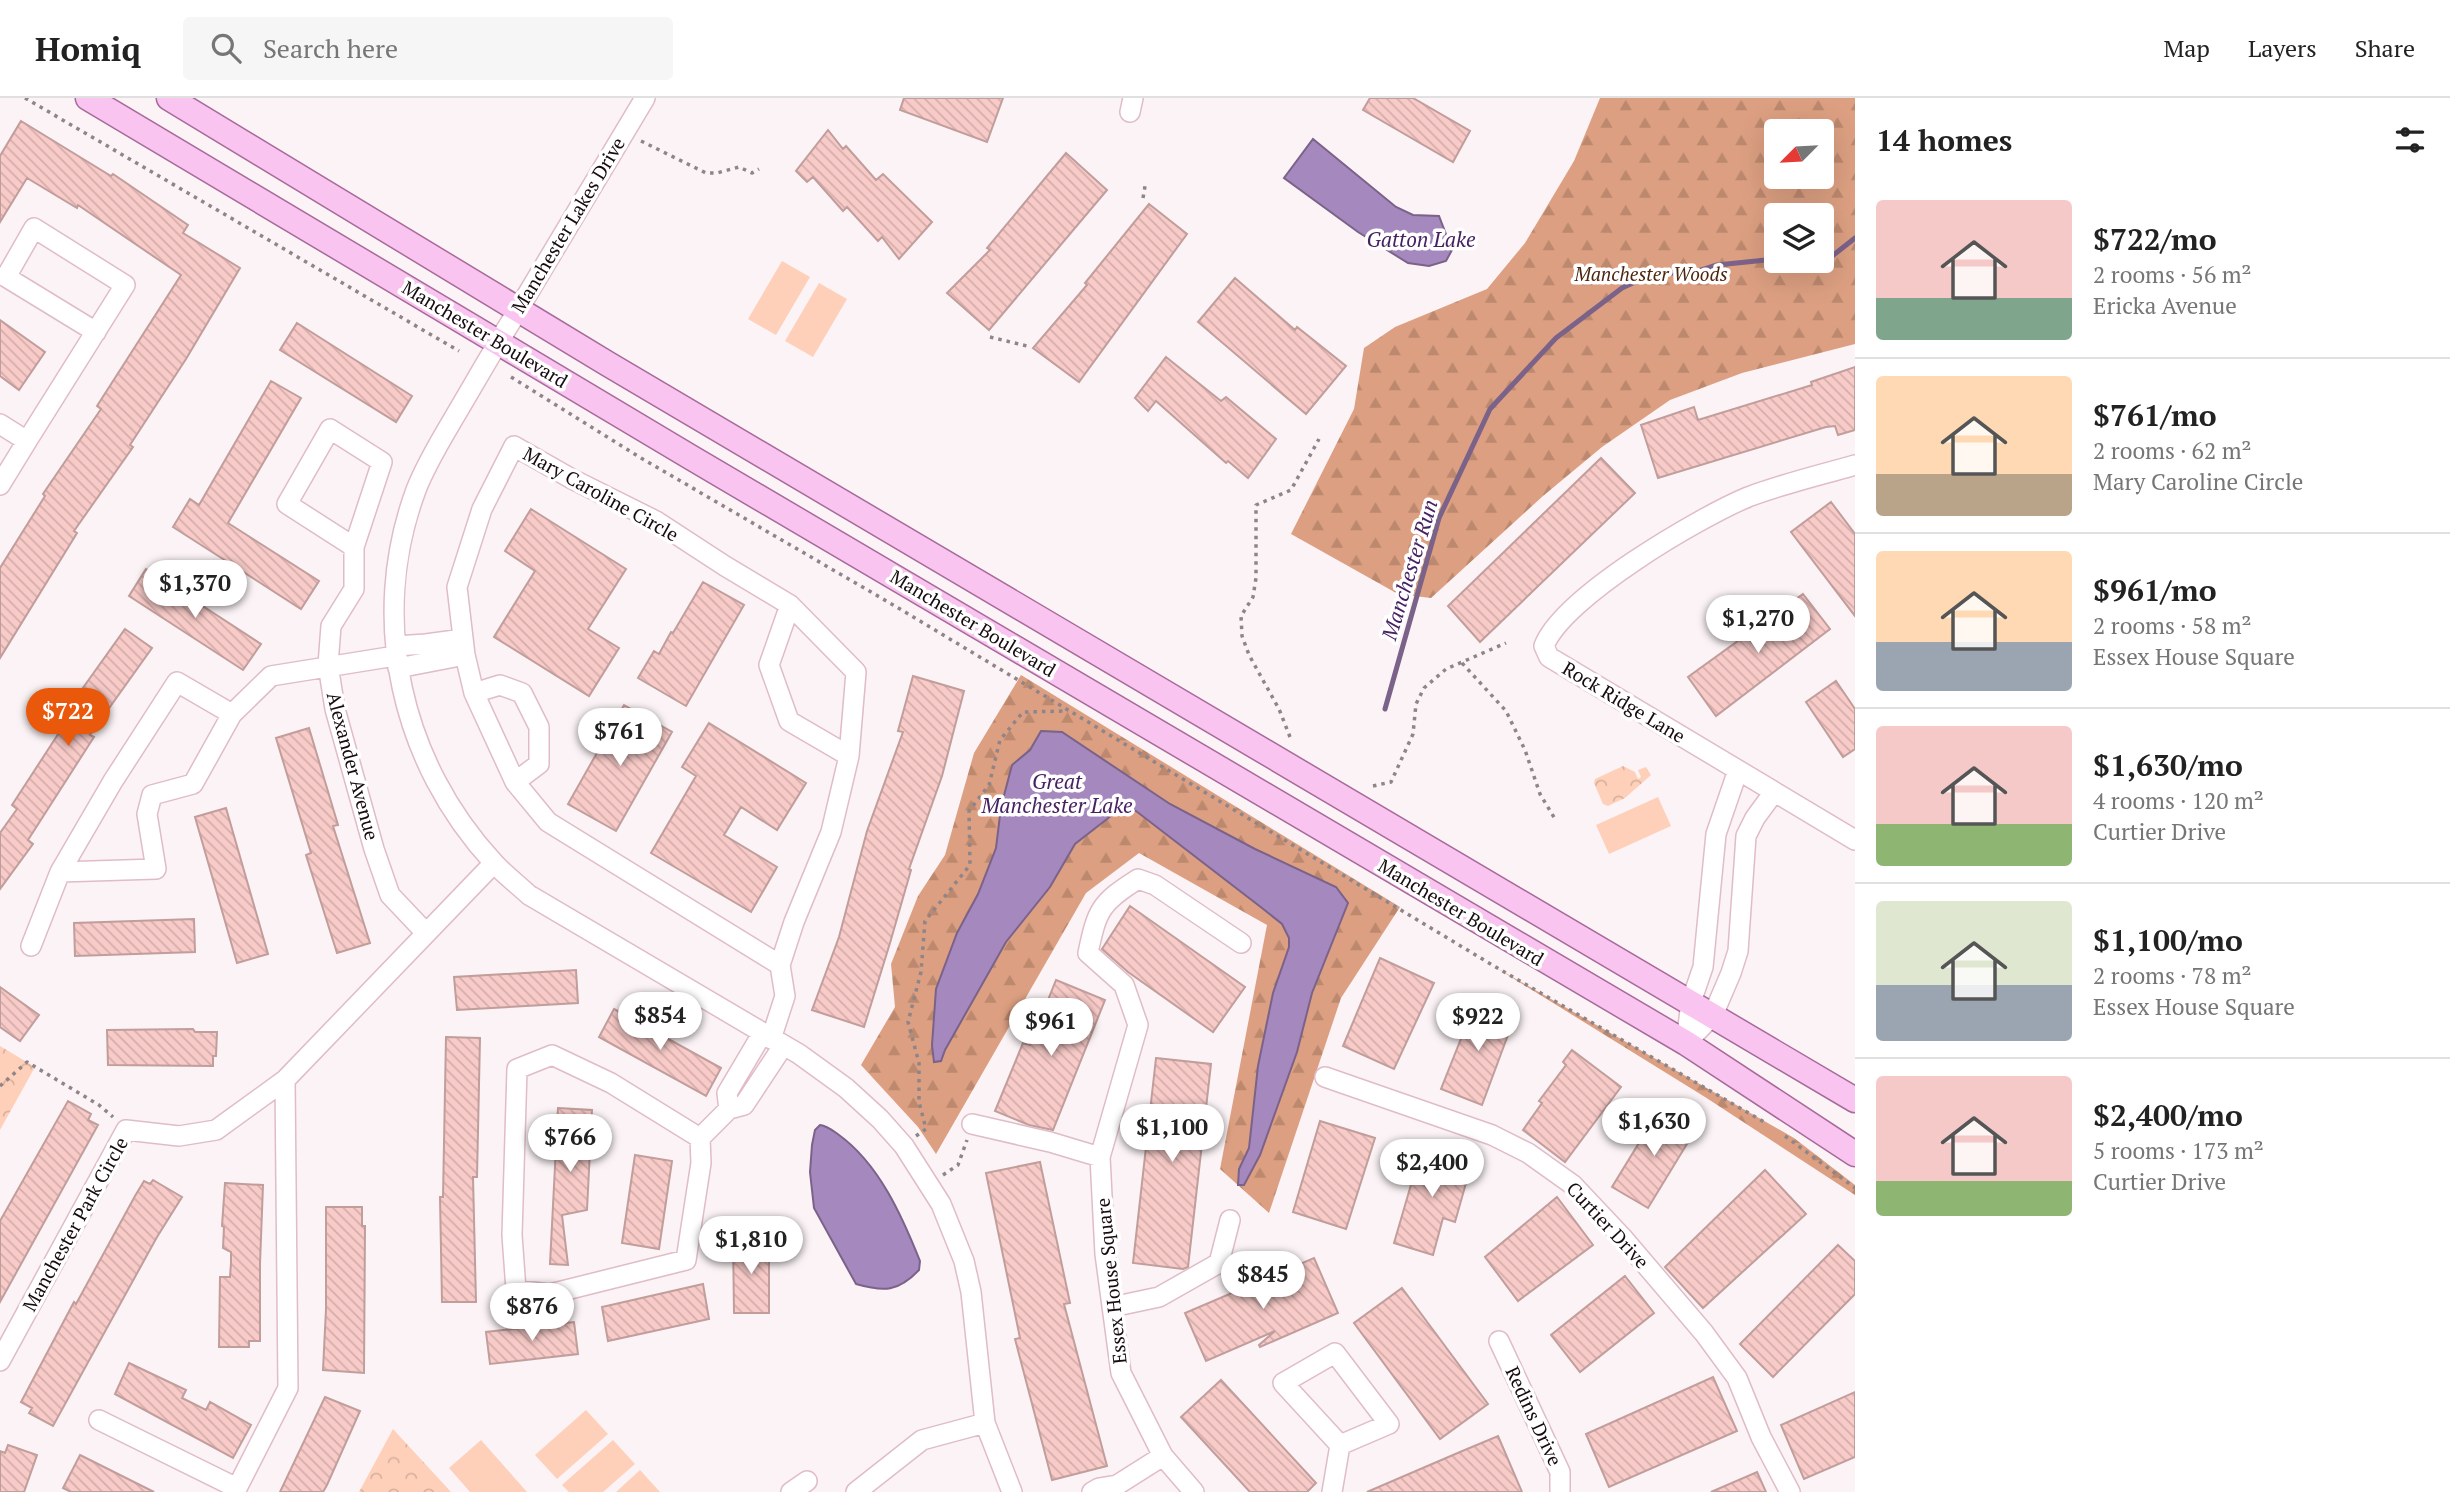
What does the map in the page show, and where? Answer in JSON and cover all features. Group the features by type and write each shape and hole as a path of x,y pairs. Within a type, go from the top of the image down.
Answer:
{"main road":[{"name":"Manchester Boulevard","path":"88,98 1686,1043 1855,1154"},
{"name":"Manchester Boulevard","path":"169,98 518,309 1855,1100"}],"street":[{"name":"Manchester Lakes Drive","path":"645,98 428,462 413,499 394,580 393,612 396,656 408,716 421,753 448,802 494,863 529,895 772,1039 846,1088 880,1119 904,1146 941,1204 959,1250 968,1282 985,1423 1012,1492"},
{"path":"0,485 96,332 125,285 34,228 6,277 96,332"},
{"path":"0,424 27,442"},
{"name":"Alexander Avenue","path":"354,547 287,504 330,429 382,462 354,547 354,589 331,626 328,665 335,709 374,849 390,895 426,933"},
{"name":"Mary Caroline Circle","path":"700,1138 729,1109 744,1105 772,1039 785,996 780,965 794,922 831,832 849,756 856,672 790,605 656,521 514,446 482,509 457,587 464,647 474,694 515,782 548,822 780,965"},
{"name":"Rock Ridge Lane","path":"1855,464 1748,497 1687,528 1637,559 1575,607 1548,634 1544,646 1549,657 1855,840"},
{"path":"790,605 769,665 789,721 849,756"},
{"path":"60,872 156,869 147,814 152,795 193,784 232,714 271,676 328,665 464,647"},
{"path":"31,946 60,872 113,781 177,682 232,714"},
{"path":"474,694 500,685 522,693 539,727 539,764 515,782"},
{"path":"1686,1043 1691,1002 1703,967 1716,834 1738,770"},
{"path":"1686,1043 1713,1015 1731,974 1738,951 1746,836 1774,792"},
{"name":"Manchester Park Circle","path":"0,1361 126,1130 178,1136 216,1130 285,1080 494,863"},
{"name":"Essex House Square","path":"1194,1492 1163,1456 1121,1373 1105,1254 1100,1157 1138,1025 1124,985 1088,953 1095,919 1113,895 1139,879 1155,885 1241,943"},
{"path":"552,1055 611,1083 700,1138 701,1163 686,1260 550,1294 516,1290 512,1235 517,1069 552,1055"},
{"name":"Curtier Drive","path":"1325,1077 1492,1135 1528,1153 1573,1185 1622,1237 1704,1333 1737,1378 1761,1437 1790,1492"},
{"path":"99,1420 236,1490 288,1388 285,1080"},
{"path":"972,1124 1051,1142 1100,1157"},
{"path":"1112,1307 1159,1297 1219,1263 1230,1220"},
{"name":"Redins Drive","path":"1499,1341 1560,1472 1560,1492"},
{"path":"1335,1353 1389,1424 1340,1444 1283,1383 1335,1353"},
{"path":"856,1492 922,1440 985,1423"},
{"path":"1332,1492 1340,1444"},
{"path":"1092,1492 1099,1488 1115,1488 1163,1456"}],"path":[{"path":"25,98 458,351"},
{"path":"641,141 706,173 739,167 752,173 759,169"},
{"path":"1143,198 1145,186"},
{"path":"990,337 1027,346"},
{"path":"512,377 641,458 1499,969 1775,1128"},
{"path":"1290,737 1279,709 1249,655 1242,636 1241,615 1253,597 1256,578 1256,505 1291,490 1319,439"},
{"path":"1373,786 1391,782 1413,734 1416,704 1424,688 1446,669 1506,643"},
{"path":"1462,663 1506,711 1525,750 1541,793 1555,818"},
{"path":"904,1146 926,1129 919,1102 919,1063 908,1022 921,972 925,921 970,865 969,811 989,785 1000,740 1023,712 1069,711"},
{"path":"0,1086 27,1062 99,1105 118,1121"},
{"path":"929,1184 958,1165 972,1124"},
{"path":"1785,1136 1855,1188"}],"green space":[{"name":"Manchester Woods","path":"1600,98 1855,98 1855,344 1742,373 1670,400 1602,447 1543,496 1431,598 1398,594 1291,534 1354,409 1364,348 1395,327 1487,289 1525,243 1574,161"},
{"path":"782,261 810,277 776,335 748,319"},
{"path":"819,283 847,299 813,357 785,341"},
{"path":"1021,675 1400,907 1341,998 1269,1213 1220,1169 1267,925 1139,853 1086,893 936,1154 918,1127 861,1065 895,1007 891,964 918,896 945,855 974,753"},
{"path":"1623,766 1635,772 1638,779 1641,777 1638,770 1646,767 1651,775 1625,798 1608,806 1603,804 1594,783 1595,779"},
{"path":"1658,797 1671,826 1609,854 1596,825"},
{"path":"1495,967 1794,1138 1855,1185 1855,1195 1705,1097"},
{"path":"0,1046 35,1067 0,1130"},
{"path":"586,1410 608,1434 557,1479 535,1455"},
{"path":"393,1429 451,1492 359,1492"},
{"path":"481,1440 527,1492 470,1492 449,1468"},
{"path":"613,1440 635,1464 603,1492 569,1492 562,1485"},
{"path":"640,1470 660,1492 616,1492"}],"water":[{"name":"Gatton Lake","path":"1313,139 1396,207 1413,215 1439,216 1452,250 1446,261 1429,266 1408,263 1358,232 1284,178"},
{"name":"Great Manchester Lake","path":"1041,731 1062,732 1170,804 1255,849 1336,887 1348,903 1312,993 1297,1052 1260,1155 1244,1185 1238,1185 1239,1169 1249,1148 1258,1066 1273,993 1289,947 1289,938 1282,924 1136,811 1127,807 1116,812 1075,844 1050,887 1006,942 941,1061 934,1062 932,1045 936,989 957,933 978,894 996,848 1001,807 1012,765 1030,750"},
{"path":"820,1125 839,1135 853,1147 888,1192 920,1261 919,1270 904,1283 883,1289 856,1284 814,1208 810,1172 815,1130"}],"building":[{"path":"904,98 1003,98 987,142 900,110"},
{"path":"1370,98 1413,98 1470,131 1453,162 1363,110"},
{"path":"21,121 111,176 113,174 188,225 183,233 240,268 186,359 130,445 133,447 74,531 77,533 0,658 0,568 45,496 43,494 101,409 97,406 181,275 78,205 77,208 27,178 0,222 0,156"},
{"path":"828,130 843,149 846,146 876,180 883,174 932,222 899,259 882,237 878,241 847,207 843,211 813,177 807,182 796,171"},
{"path":"1066,153 1107,190 989,330 947,293 990,250 987,248"},
{"path":"1149,204 1187,234 1079,382 1033,348 1087,285 1085,283"},
{"path":"1235,278 1295,330 1297,327 1346,366 1306,414 1198,322"},
{"path":"0,320 45,352 19,390 0,376"},
{"path":"297,323 412,396 396,422 280,350"},
{"path":"1166,357 1221,401 1226,397 1276,439 1248,478 1228,461 1226,463 1156,401 1148,411 1135,398"},
{"path":"1855,367 1855,430 1838,435 1835,426 1826,427 1658,478 1641,425 1694,407 1698,420 1812,385 1811,382"},
{"path":"271,381 301,398 228,523 319,581 301,609 173,527 190,499 199,505"},
{"path":"1601,458 1635,493 1480,642 1448,606"},
{"path":"1831,502 1855,534 1855,616 1791,532"},
{"path":"531,509 626,569 588,629 619,648 589,696 494,637 535,571 505,551"},
{"path":"146,569 261,644 243,670 129,596"},
{"path":"703,582 744,605 686,706 638,678 654,651 659,654"},
{"path":"1803,594 1830,629 1716,716 1688,677"},
{"path":"125,629 152,648 90,735 94,737 28,840 33,844 0,889 0,833 17,809 12,805 79,702 75,699"},
{"path":"913,676 964,691 942,776 909,869 911,870 864,1027 812,1010 839,937 867,831 903,732 898,731"},
{"path":"1836,681 1855,709 1855,749 1843,757 1806,702"},
{"path":"624,705 672,732 616,831 568,804"},
{"path":"709,723 806,783 777,830 741,807 724,835 777,867 751,912 651,853 696,776 682,767"},
{"path":"309,728 338,825 333,826 370,943 337,953 306,855 311,853 276,738"},
{"path":"226,808 268,954 237,963 195,817"},
{"path":"1130,906 1245,987 1213,1032 1128,972 1102,949"},
{"path":"194,919 195,952 75,956 74,923"},
{"path":"1380,958 1434,983 1394,1069 1343,1046"},
{"path":"576,970 578,1003 457,1010 454,977"},
{"path":"1056,980 1105,1000 1053,1130 1029,1125 995,1111 1023,1043 1030,1045"},
{"path":"0,987 39,1015 20,1041 0,1027"},
{"path":"1476,1001 1515,1016 1482,1105 1441,1089"},
{"path":"614,1009 721,1068 706,1096 599,1037"},
{"path":"193,1029 195,1032 217,1032 213,1066 108,1065 107,1030"},
{"path":"446,1037 480,1038 477,1177 473,1177 476,1302 442,1302 440,1197 443,1197"},
{"path":"1572,1050 1621,1087 1565,1162 1523,1130 1542,1103 1539,1101 1566,1065 1563,1062"},
{"path":"1156,1058 1211,1064 1188,1267 1183,1269 1133,1263"},
{"path":"68,1101 91,1114 88,1120 98,1125 0,1302 0,1221"},
{"path":"1661,1107 1696,1129 1648,1208 1612,1187"},
{"path":"558,1108 592,1110 587,1210 562,1215 568,1265 550,1264"},
{"path":"1320,1121 1375,1138 1346,1229 1293,1212"},
{"path":"1422,1147 1472,1162 1455,1222 1443,1218 1433,1255 1394,1243"},
{"path":"635,1155 672,1161 659,1249 622,1243"},
{"path":"1040,1162 1070,1303 1064,1304 1107,1466 1052,1480 1015,1339 1020,1338 986,1173"},
{"path":"1765,1170 1806,1214 1703,1308 1665,1267"},
{"path":"153,1180 182,1197 157,1237 53,1426 29,1413 32,1408 21,1402 135,1196 144,1181 150,1184"},
{"path":"225,1183 263,1185 260,1341 249,1341 249,1347 219,1347 220,1277 230,1277 231,1263 231,1252 223,1248"},
{"path":"1557,1197 1593,1245 1518,1301 1485,1257"},
{"path":"326,1207 362,1207 362,1226 365,1226 364,1373 323,1370"},
{"path":"733,1239 769,1239 769,1313 734,1313"},
{"path":"1838,1245 1855,1261 1855,1294 1773,1377 1740,1344"},
{"path":"1314,1258 1338,1313 1260,1347 1275,1331 1206,1361 1185,1313"},
{"path":"1625,1276 1654,1313 1580,1372 1551,1335"},
{"path":"703,1284 709,1319 608,1341 602,1307"},
{"path":"1402,1288 1488,1404 1440,1439 1354,1323"},
{"path":"574,1322 578,1354 490,1364 486,1332"},
{"path":"129,1363 186,1390 182,1398 206,1410 210,1402 251,1425 233,1458 115,1394"},
{"path":"1713,1377 1737,1431 1609,1487 1586,1434"},
{"path":"1221,1380 1316,1483 1307,1492 1250,1492 1181,1417"},
{"path":"1855,1392 1855,1457 1804,1479 1781,1425"},
{"path":"325,1397 360,1411 327,1485 323,1492 280,1492"},
{"path":"1498,1436 1522,1492 1367,1492 1460,1452"},
{"path":"8,1445 37,1455 24,1492 0,1492 0,1451 5,1453"},
{"path":"80,1455 154,1492 71,1492 63,1488"},
{"path":"1757,1472 1766,1492 1711,1492"}],"waterway":[{"name":"Manchester Run","path":"1834,255 1855,238"},
{"name":"Manchester Run","path":"1385,709 1439,518 1490,409 1556,338 1622,288 1657,272 1689,274 1717,265 1764,260"}]}
